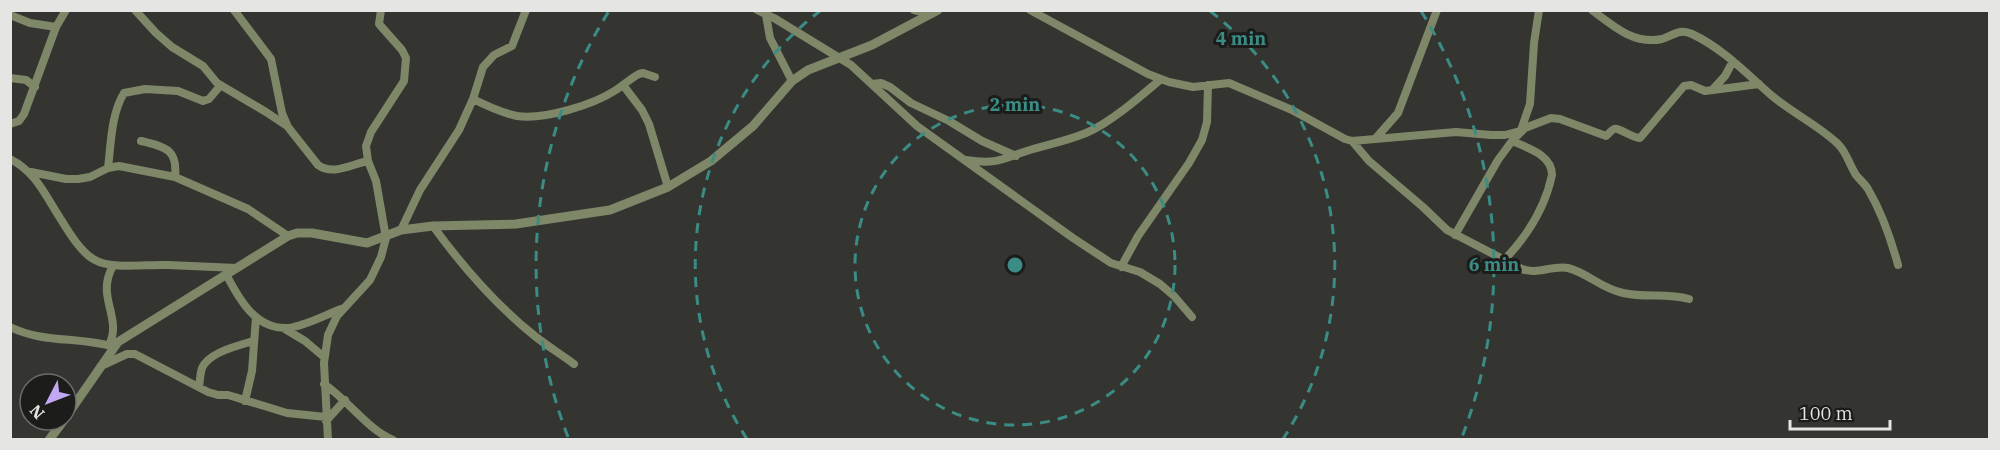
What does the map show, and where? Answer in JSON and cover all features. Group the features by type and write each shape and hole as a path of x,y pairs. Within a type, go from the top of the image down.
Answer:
{"street":[{"path":"10,124 19,121 24,114 56,27 66,10"},
{"path":"135,10 172,47 203,66 220,86 288,127"},
{"path":"234,10 271,60 282,112 288,127 304,149 322,169 334,170 368,161"},
{"path":"328,440 324,357 333,323 370,280 381,257 386,238 366,146 371,132 398,93 406,71 406,58 402,50 379,24 381,10"},
{"path":"401,230 420,190 459,130 473,99 483,67 494,55 512,46 526,10"},
{"path":"757,10 772,14 840,58 917,126 1111,263 1140,272 1160,284 1192,317"},
{"path":"914,10 934,12"},
{"path":"1030,10 1089,40 1130,66 1161,79 1185,86 1229,83 1239,86 1256,96 1292,110 1336,135 1353,141 1456,132 1498,135 1520,131 1551,118 1560,119 1606,136 1617,128 1630,136 1640,138 1684,86 1701,90 1759,84"},
{"path":"1363,154 1373,139 1398,113 1437,10"},
{"path":"1455,235 1482,186 1520,131 1530,104 1534,43 1539,10"},
{"path":"1592,10 1614,27 1636,38 1660,39 1685,31 1715,47 1786,107 1832,139 1846,153 1854,171 1868,189 1886,226 1898,266"},
{"path":"10,327 38,338 71,339 111,346 288,236 297,233 312,233 367,243 386,238 401,230 433,226 516,224 596,214 632,203 668,187 711,161 743,135 792,81 808,70 872,45 934,12"},
{"path":"772,14 770,38 792,81"},
{"path":"10,15 30,23 56,27"},
{"path":"1713,89 1725,76 1733,61"},
{"path":"473,99 504,113 538,116 578,108 606,96 639,74 655,77"},
{"path":"10,78 26,80 35,87"},
{"path":"965,159 988,163 1006,160 1086,133 1099,126 1161,79"},
{"path":"872,84 881,83 890,87 911,103 949,121 982,141 1016,156"},
{"path":"623,85 642,110 649,124 668,187"},
{"path":"1121,267 1138,236 1189,163 1202,140 1207,122 1208,85"},
{"path":"108,168 114,124 124,93 145,89 178,92 203,101 209,99 220,86"},
{"path":"141,141 171,152 175,159 175,177"},
{"path":"1353,141 1375,167 1455,235 1521,268 1532,272 1551,267 1567,268 1578,271 1604,287 1625,294 1673,295 1689,299"},
{"path":"1505,259 1522,241 1534,223 1552,175 1552,168 1545,158 1512,141"},
{"path":"10,159 29,172 40,184 61,220 89,257 97,262 113,266 168,265 238,268"},
{"path":"29,172 78,179 98,175 108,168 119,166 175,177 248,209 288,236"},
{"path":"433,226 454,256 488,293 536,337 574,364"},
{"path":"78,400 101,366 111,346 115,329 106,293 108,278 113,266"},
{"path":"227,276 239,298 256,317 266,324 289,328 344,308"},
{"path":"245,401 252,371 256,317"},
{"path":"281,327 305,341 324,357"},
{"path":"199,387 202,368 208,361 214,356 253,341"},
{"path":"101,366 127,354 135,354 218,395 228,395 287,413 326,419"},
{"path":"324,384 345,400 375,429 393,440"},
{"path":"326,419 345,400"}]}
